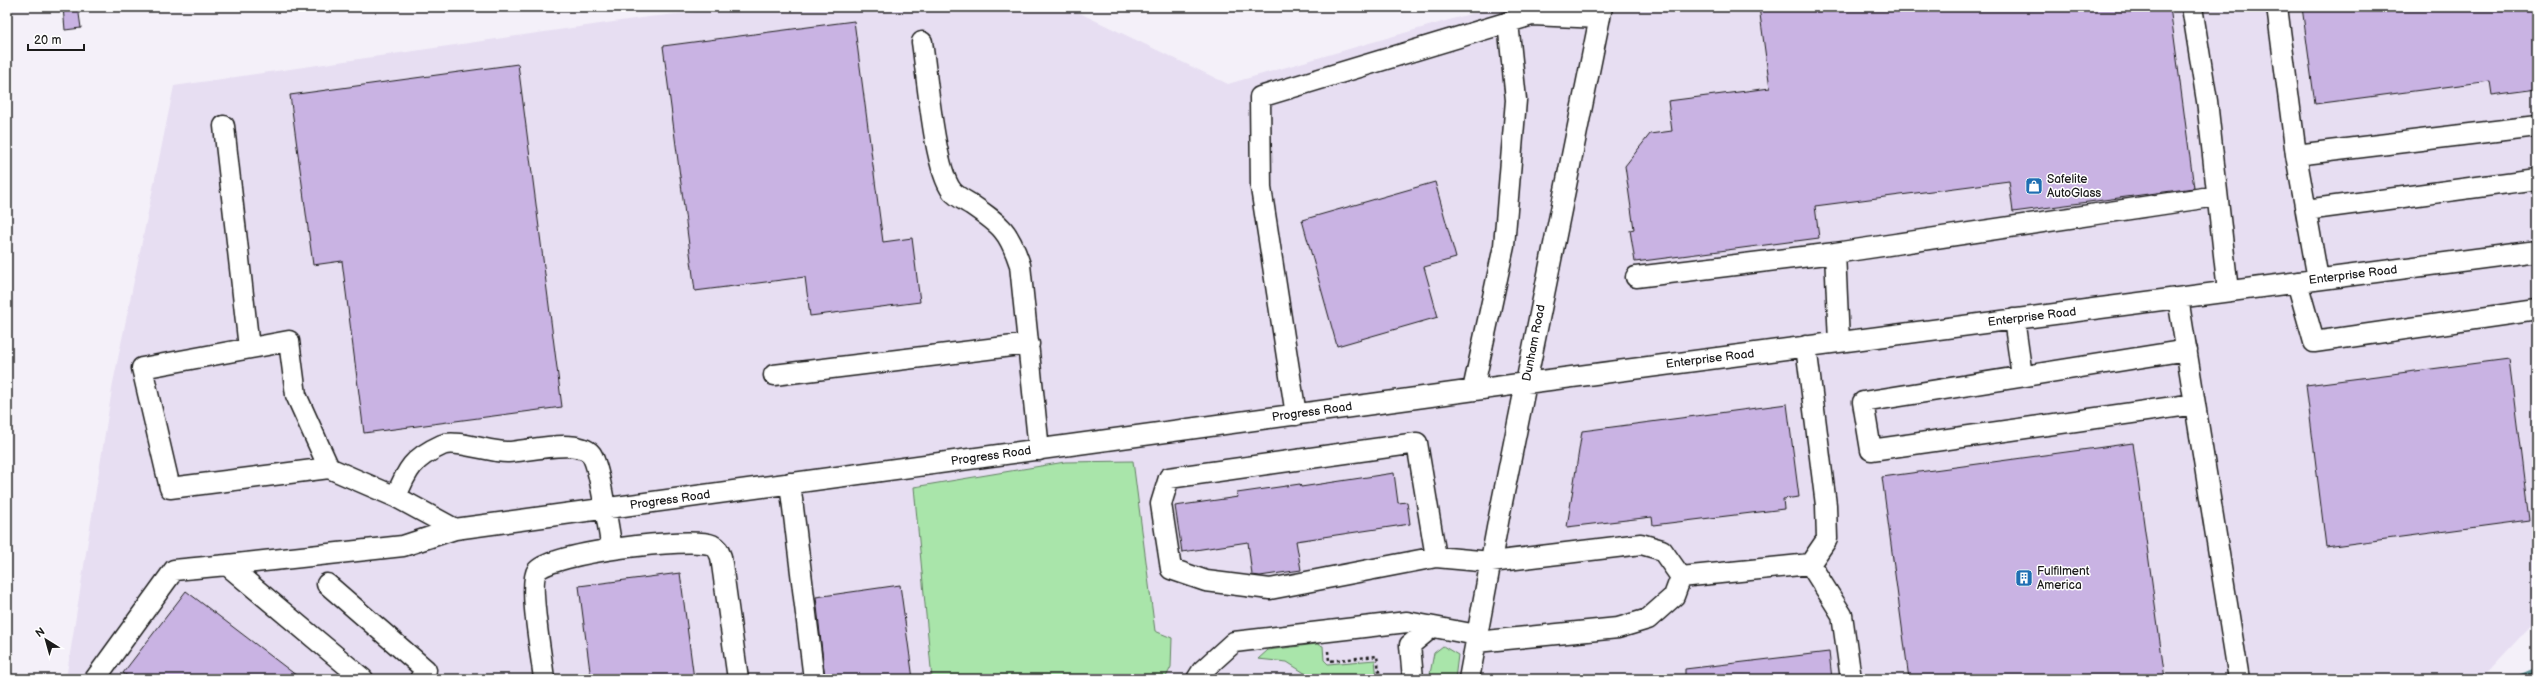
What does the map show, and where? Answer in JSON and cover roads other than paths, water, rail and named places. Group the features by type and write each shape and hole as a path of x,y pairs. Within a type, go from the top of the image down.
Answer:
{"street":[{"path":"2192,7 2207,101 2228,291"},
{"path":"2277,7 2296,155 2318,279"},
{"path":"1296,415 1261,188 1260,97 1532,15 1601,12"},
{"name":"Dunham Road","path":"1469,679 1526,383 1601,12"},
{"path":"1473,390 1504,246 1516,100 1508,22"},
{"path":"922,42 940,161 953,192 998,223 1012,240 1020,265 1039,450"},
{"path":"224,126 249,348"},
{"path":"2296,155 2537,126"},
{"path":"2306,210 2537,179"},
{"path":"1636,278 1835,253 2218,196"},
{"name":"Enterprise Road","path":"1526,383 2537,251"},
{"path":"1835,253 1839,342"},
{"path":"2297,282 2314,342 2537,310"},
{"path":"2178,298 2239,679"},
{"path":"2014,319 2022,376"},
{"path":"328,468 296,394 289,341 142,368 170,488 328,468 396,497 455,529"},
{"path":"774,375 1029,344"},
{"path":"1806,346 1826,505 1827,539 1810,564"},
{"path":"2186,350 1862,402 1871,450 2195,404"},
{"name":"Progress Road","path":"95,679 174,570 403,546 455,529 1526,383"},
{"path":"1436,557 1417,443 1169,478 1161,504 1171,569 1206,581 1270,589 1436,557 1491,562 1641,544 1662,550 1681,577"},
{"path":"396,497 406,471 422,455 444,444 507,452 577,446 590,453 597,466 603,509 612,548"},
{"path":"790,483 814,679"},
{"path":"544,679 533,587 537,571 549,563 612,548 695,543 712,545 718,550 738,679"},
{"path":"227,564 363,679"},
{"path":"1681,577 1810,564"},
{"path":"1810,564 1842,615 1851,679"},
{"path":"1197,679 1202,671 1234,642 1406,622 1476,638 1618,628 1648,619 1674,596 1681,577"},
{"path":"327,584 426,670 420,679"},
{"path":"1413,679 1410,645 1432,627"}],"waterway":[{"path":"2516,679 2537,670"}],"place":[{"name":"Safelite AutoGlass","path":"2034,186"},
{"name":"Fulfilment America","path":"2024,578"}]}
